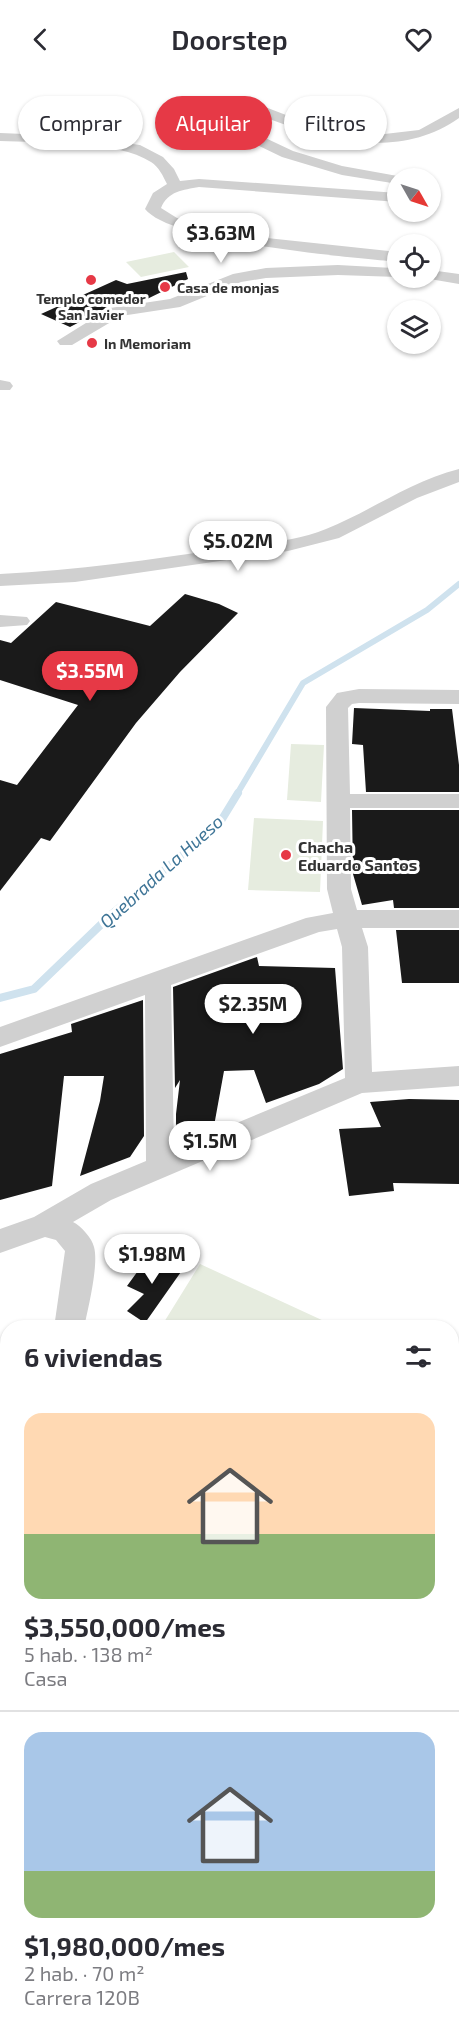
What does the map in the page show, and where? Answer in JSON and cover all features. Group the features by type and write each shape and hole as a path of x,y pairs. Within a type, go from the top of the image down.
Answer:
{"street":[{"path":"387,178 333,168 291,155 255,138 212,108 213,103 222,100 237,101 324,132 357,137 398,138 424,132 459,112"},
{"path":"0,137 72,140 135,148 158,160 169,171 175,186"},
{"path":"387,197 199,183 175,186 158,196 153,209 172,221 267,243 387,255"},
{"path":"441,261 450,262"},
{"path":"66,341 116,312 174,303 239,277 266,273 338,270 387,273"},
{"path":"441,277 459,279"},
{"path":"0,579 75,576 288,545 332,534 410,494 453,476 459,476"},
{"path":"359,1083 355,947 339,889 337,707 345,698 359,696 459,697"},
{"path":"339,801 459,801"},
{"path":"0,1037 315,924 346,919 459,919"},
{"path":"158,981 160,1168"},
{"path":"0,1241 44,1225 101,1192 359,1083 459,1076"},
{"path":"44,1225 66,1232 80,1248 70,1320"}],"shaded area":[{"path":"174,252 189,267 141,277 126,262"},
{"path":"291,744 324,745 321,802 287,800"},
{"name":"Chacha Eduardo Santos","path":"254,818 323,821 320,892 248,890"},
{"path":"200,1264 322,1320 165,1320"}],"building":[{"path":"186,272 188,279 143,301 125,301 110,306 70,327 41,314 116,280 127,284"},
{"path":"185,594 219,604 238,613 180,672 136,723 50,841 41,838 0,891 0,780 17,785 78,705 0,680 0,640 11,643 56,602 150,626"},
{"path":"354,708 430,711 430,709 452,709 459,765 459,792 366,792 363,745 352,744"},
{"path":"352,810 459,810 459,908 394,908 393,900 362,905 353,874"},
{"path":"396,930 459,930 459,983 402,983"},
{"path":"257,957 259,966 335,968 343,1069 319,1084 266,1103 254,1070 224,1071 214,1126 176,1140 180,1080 175,1088 173,987"},
{"path":"143,1000 144,1136 130,1157 80,1176 100,1101 104,1076 64,1076 52,1186 0,1200 0,1054 72,1032 71,1024"},
{"path":"409,1099 459,1100 459,1184 393,1183 394,1191 349,1196 339,1129 381,1127 370,1102"},
{"path":"151,1253 183,1269 147,1320 140,1320 127,1311 144,1294 127,1286"}],"waterway":[{"name":"Quebrada La Hueso","path":"237,794 303,683 427,610 459,584"},
{"name":"Quebrada La Hueso","path":"0,998 34,989 113,913 219,824 238,793"}],"place":[{"name":"Templo comedor San Javier","path":"91,280"},
{"name":"Casa de monjas","path":"165,287"},
{"name":"In Memoriam","path":"92,343"},
{"name":"Chacha Eduardo Santos","path":"286,855"}]}
